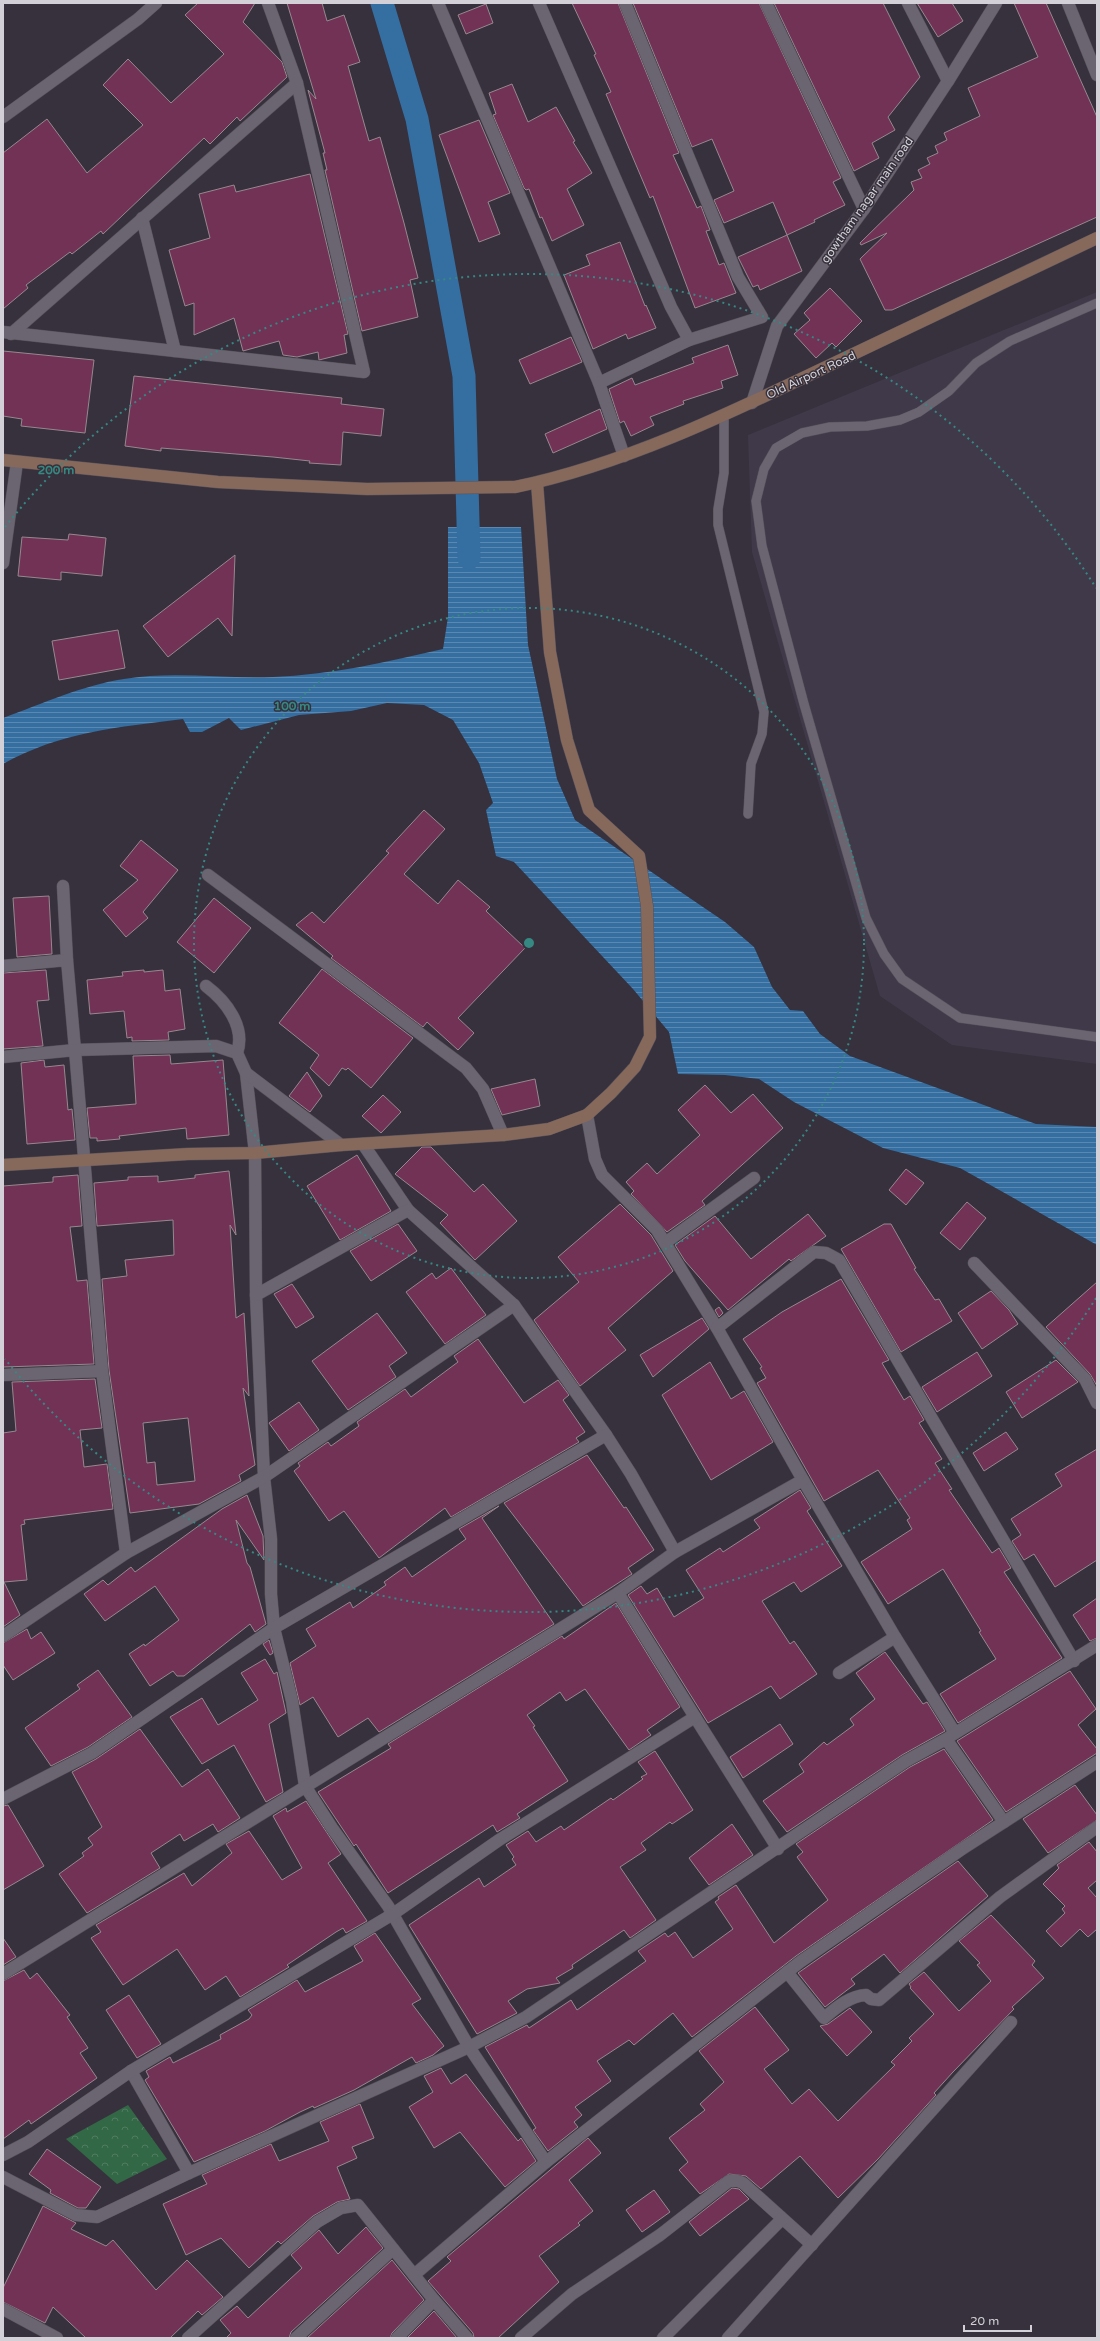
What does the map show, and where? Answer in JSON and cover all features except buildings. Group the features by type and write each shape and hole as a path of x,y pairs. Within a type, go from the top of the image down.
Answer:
{"street":[{"path":"3,116 138,19 156,3"},
{"path":"7,333 364,372 297,83 268,3"},
{"path":"438,3 599,383 624,456"},
{"path":"538,3 671,307 689,340"},
{"path":"625,3 738,277 762,317 777,326"},
{"path":"766,3 864,209"},
{"path":"908,3 948,81"},
{"name":"gowtham nagar main road","path":"752,402 777,326 864,209 948,81 996,3"},
{"path":"1068,3 1097,75"},
{"path":"7,333 297,83"},
{"path":"142,218 175,352"},
{"name":"Old Airport Road","path":"3,460 218,482 366,489 515,487 537,482 624,456 724,414 1097,238"},
{"path":"599,383 689,340 762,317"},
{"path":"3,563 17,462"},
{"path":"3,1164 85,1161 188,1154 255,1153 341,1145 503,1135 549,1129 587,1115 611,1093 635,1067 650,1037 647,906 639,856 589,810 567,740 550,652 537,482"},
{"path":"208,875 466,1068 483,1089 503,1135"},
{"path":"63,886 67,960 102,1371 126,1553"},
{"path":"3,966 67,960"},
{"path":"206,986 222,999 233,1018 241,1042 237,1053 246,1073 255,1153 256,1295 264,1477 271,1539 271,1594 274,1628 292,1701 305,1786 332,1828 393,1914 469,2047 546,2162"},
{"path":"3,1057 75,1050 216,1046 237,1053"},
{"path":"246,1073 341,1145"},
{"path":"587,1115 596,1159 602,1175 657,1230 717,1328 951,1736 1004,1822"},
{"path":"363,1144 408,1210 514,1306 606,1435 631,1474 674,1552"},
{"path":"665,1243 754,1178"},
{"path":"256,1295 408,1210"},
{"path":"717,1328 814,1252 826,1253 839,1260 1074,1661"},
{"path":"974,1263 1085,1379 1097,1403"},
{"path":"3,1636 126,1553 264,1477 514,1306"},
{"path":"3,1375 102,1371"},
{"path":"3,1799 92,1752 274,1628 606,1435"},
{"path":"3,1974 618,1593 674,1552 803,1480"},
{"path":"618,1593 778,1849"},
{"path":"839,1674 895,1637"},
{"path":"3,2177 76,2215 97,2217 189,2172 469,2047 526,2017 778,1849 906,1760 951,1736 1074,1661 1097,1645"},
{"path":"3,2155 28,2142 131,2071 393,1914 499,1840 695,1717"},
{"path":"414,2275 546,2162 787,1972 1004,1822 1097,1762"},
{"path":"787,1972 824,2018 842,2003 857,1995 866,1995 871,1999 879,2000 1000,1897 1097,1827"},
{"path":"728,2338 1011,2022"},
{"path":"131,2071 189,2172"},
{"path":"521,2338 572,2294 660,2235 729,2181 738,2181 743,2183 812,2245"},
{"path":"188,2338 317,2222 341,2208 358,2205 434,2300 467,2338"},
{"path":"663,2338 782,2219"},
{"path":"296,2338 393,2249"},
{"path":"397,2338 434,2300"},
{"path":"3,2309 58,2338"}],"lane":[{"path":"1097,303 1010,341 976,363 950,391 919,412 900,420 867,426 830,427 802,433 776,448 764,469 756,501 762,546 804,704 866,918 884,954 902,979 960,1018 1097,1037"},
{"path":"724,414 724,473 718,508 718,525 764,712 762,734 751,764 748,814"}],"shaded area":[{"path":"1097,292 1097,1064 952,1045 880,996 752,552 748,435"}],"green space":[{"path":"128,2105 167,2159 117,2184 66,2139"}],"water":[{"path":"448,527 521,527 528,645 557,779 575,820 725,922 754,947 772,987 790,1010 803,1011 820,1034 850,1056 1036,1124 1097,1127 1097,1245 960,1168 883,1148 794,1102 759,1079 725,1075 678,1074 669,1032 633,989 514,862 496,856 486,810 493,803 479,763 453,720 424,705 387,703 351,711 299,715 241,730 229,718 202,732 190,732 183,719 113,728 90,732 46,745 24,753 3,764 3,718 93,686 124,679 179,675 273,677 316,674 380,663 443,649 448,617"}],"waterway":[{"path":"382,3 417,119 464,376 469,558"}]}
